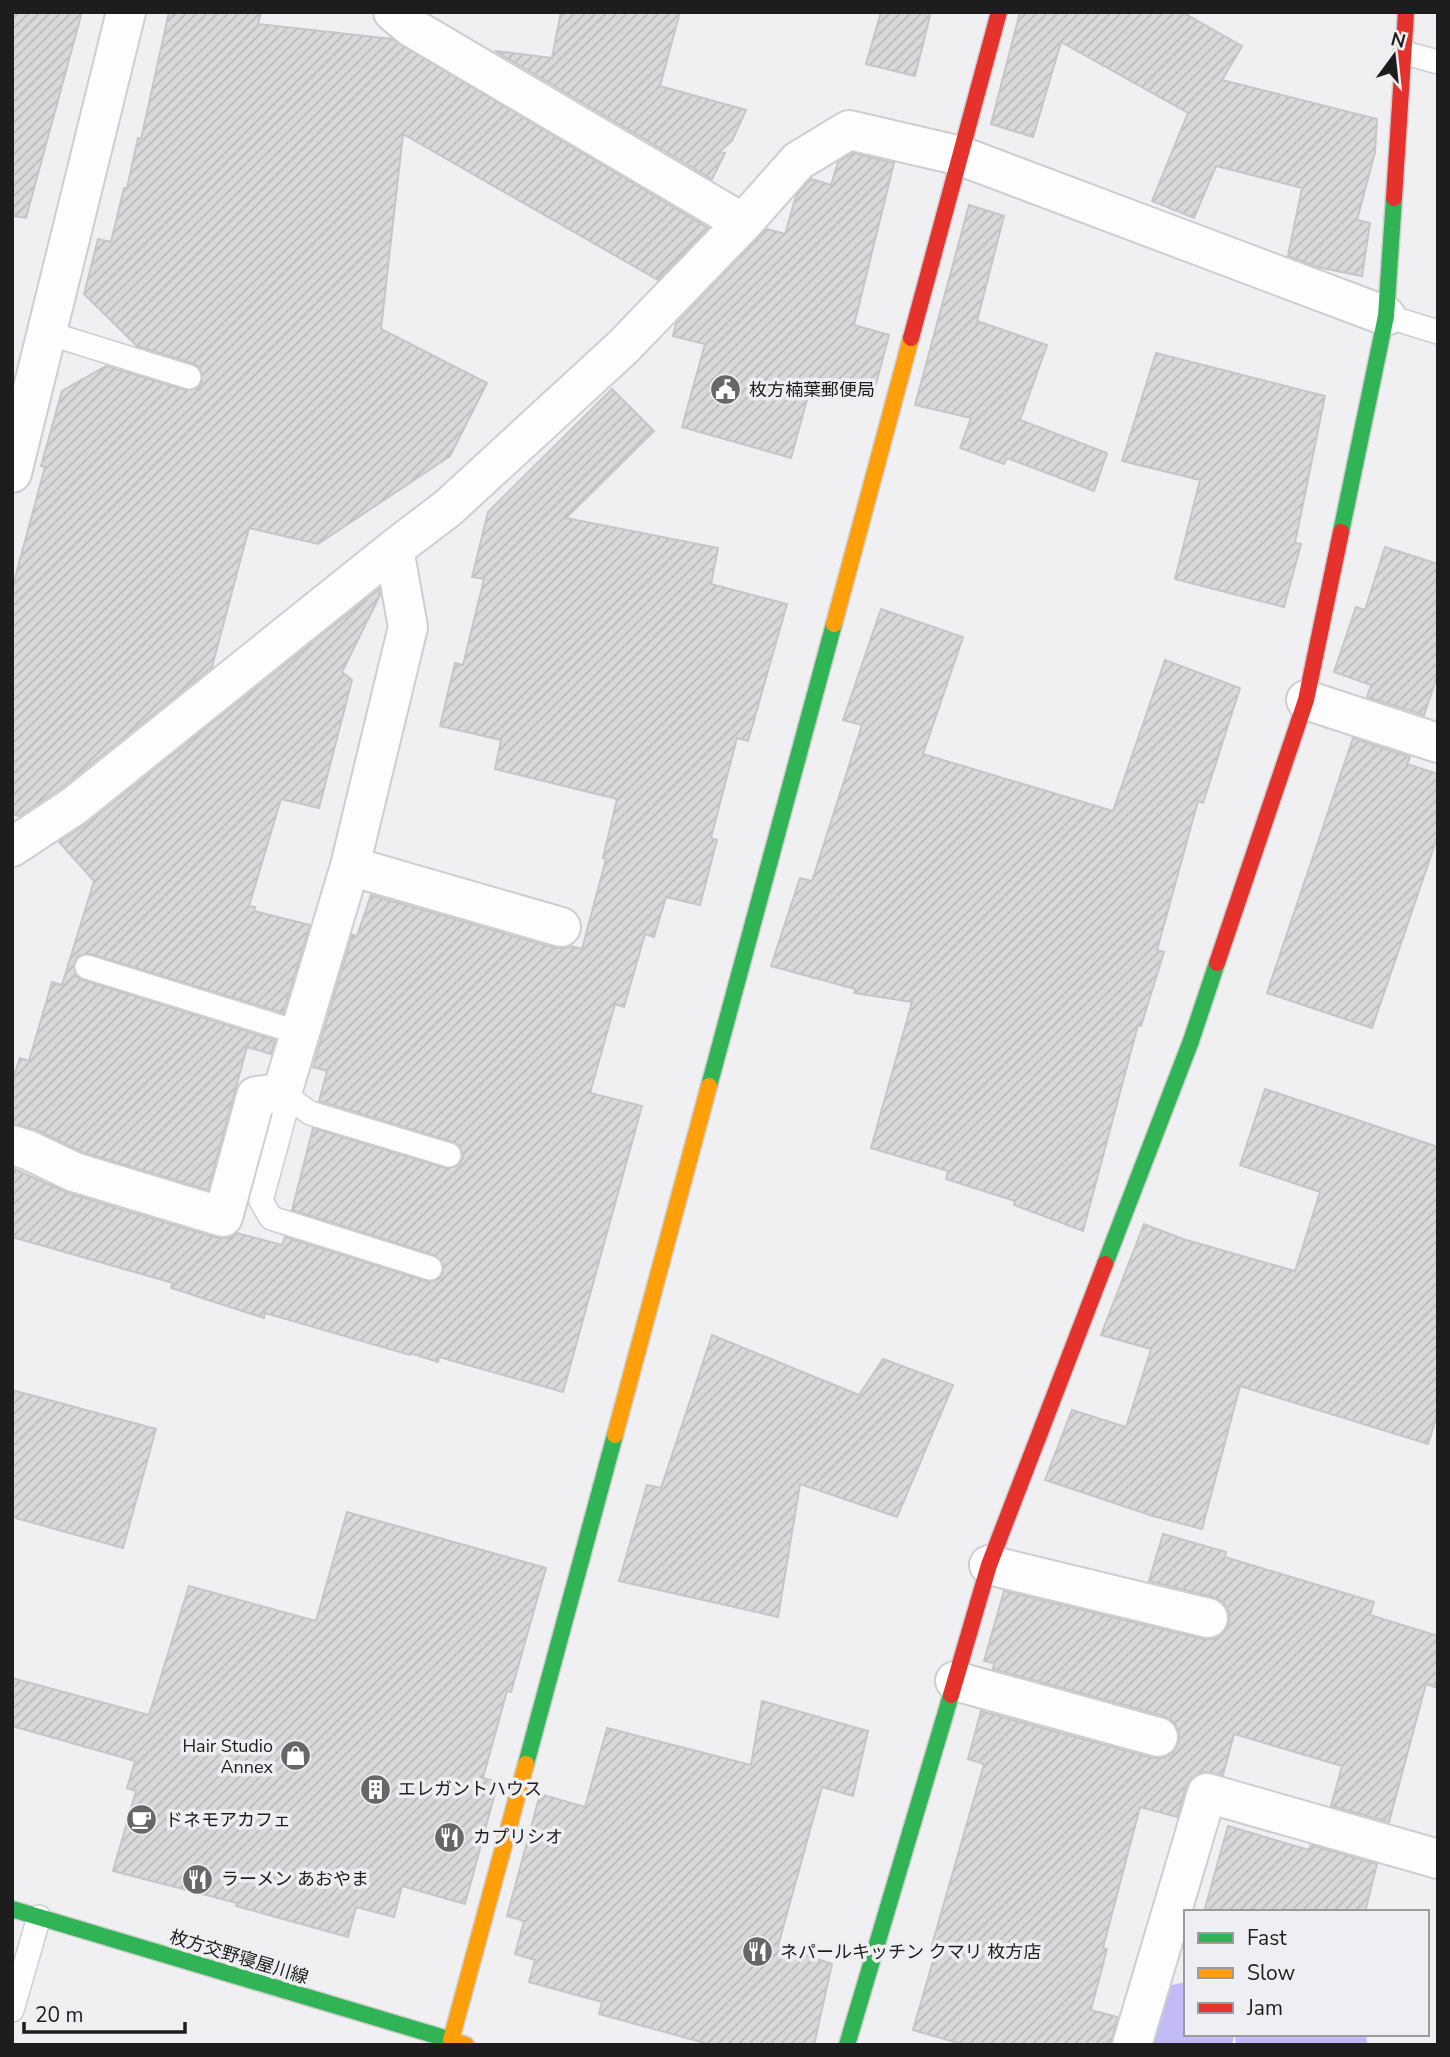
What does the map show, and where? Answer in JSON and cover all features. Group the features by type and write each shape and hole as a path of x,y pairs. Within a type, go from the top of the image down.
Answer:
{"street":[{"path":"12,472 126,12"},
{"path":"393,12 411,27 743,223"},
{"path":"456,2043 999,12"},
{"path":"847,2045 989,1565 1191,1041 1306,700 1386,316 1406,12"},
{"path":"12,847 74,806 448,508 622,348 743,223 798,161 849,130 961,156 1386,316"},
{"path":"12,1145 74,1172 223,1217 256,1096 285,1096 300,1033 350,866 408,627 394,549"},
{"path":"1306,700 1438,743"},
{"path":"350,866 561,927"},
{"path":"989,1565 1208,1618"},
{"path":"955,1681 1157,1737"},
{"path":"1132,2045 1207,1793 1438,1858"},
{"name":"枚方交野寝屋川線","path":"12,1909 456,2043"}],"lane":[{"path":"1405,53 1438,62"},
{"path":"1386,316 1438,332"},
{"path":"48,333 189,377"},
{"path":"87,967 300,1033"},
{"path":"430,1268 271,1218 261,1201 285,1096 310,1113 449,1155"},
{"path":"12,2010 39,1917"}],"building":[{"path":"12,12 82,12 26,218 12,216"},
{"path":"169,12 261,12 258,24 392,39 708,228 658,280 403,134 381,329 487,383 450,456 318,544 249,528 212,667 61,788 19,816 12,814 12,589 45,467 41,466 62,391 106,366 186,390 198,388 202,381 200,368 194,364 137,346 84,294 98,239 111,242 138,138 141,139"},
{"path":"561,12 680,12 660,86 746,110 732,141 719,152 725,153 712,179 495,51 552,58"},
{"path":"881,12 931,12 915,76 866,64"},
{"path":"1020,12 1182,12 1242,46 1222,80 1377,119 1375,152 1357,220 1370,223 1362,276 1317,267 1288,256 1302,188 1216,166 1194,218 1152,201 1188,113 1061,42 1033,137 991,124"},
{"path":"853,153 894,163 854,325 889,335 873,395 839,387 837,393 811,385 791,458 682,427 705,344 673,336 676,324 767,229 785,234 796,196 811,179 831,185 838,162"},
{"path":"969,205 1004,216 977,321 1047,345 1020,420 1107,453 1094,491 1007,458 1004,464 960,448 971,418 915,405"},
{"path":"1156,353 1325,396 1295,543 1301,544 1284,607 1175,579 1200,480 1122,461"},
{"path":"612,389 654,431 566,518 718,548 711,584 787,604 748,741 737,738 711,838 717,840 700,905 666,897 654,937 645,934 624,1007 615,1004 590,1093 642,1106 563,1392 439,1357 438,1362 410,1355 265,1313 264,1318 171,1288 173,1283 12,1237 12,1168 68,1193 217,1238 228,1238 237,1233 282,1245 285,1237 426,1281 440,1278 443,1264 434,1255 292,1210 313,1128 445,1168 458,1166 463,1158 460,1146 453,1142 319,1101 327,1071 313,1067 352,935 357,936 371,895 555,948 571,946 582,949 606,859 603,858 617,799 495,769 501,740 440,726 455,663 463,665 484,579 472,577 488,512"},
{"path":"1385,547 1438,564 1438,674 1424,715 1367,697 1371,685 1334,672 1356,607 1365,610"},
{"path":"379,589 380,595 342,672 352,680 319,808 281,799 249,906 255,907 254,911 310,925 283,1013 91,954 78,956 74,964 76,976 83,980 275,1040 271,1054 247,1047 208,1190 82,1152 37,1130 12,1124 12,1081 20,1058 29,1061 52,982 62,985 94,881 59,842 88,823"},
{"path":"881,609 963,637 923,754 1113,811 1165,660 1240,688 1203,803 1198,801 1157,950 1164,952 1141,1026 1138,1025 1083,1231 1014,1205 1015,1201 946,1179 948,1171 871,1148 912,1002 854,993 855,989 771,966 800,878 812,881 862,725 843,720"},
{"path":"1353,738 1410,757 1407,764 1438,774 1438,835 1372,1028 1267,993"},
{"path":"1265,1089 1438,1147 1438,1412 1428,1444 1240,1386 1202,1529 1153,1516 1045,1480 1072,1410 1126,1427 1151,1349 1101,1335 1144,1224 1183,1239 1295,1271 1320,1192 1240,1165"},
{"path":"712,1335 859,1395 883,1359 953,1385 897,1517 800,1484 778,1617 619,1581 647,1485 661,1488"},
{"path":"12,1390 156,1429 123,1548 12,1517"},
{"path":"347,1512 546,1568 511,1692 507,1691 483,1778 498,1782 465,1904 402,1886 394,1917 356,1907 348,1937 236,1906 237,1903 113,1871 136,1791 127,1788 135,1761 12,1726 12,1678 149,1715 189,1586 316,1621"},
{"path":"1163,1534 1226,1552 1225,1557 1374,1602 1370,1615 1438,1636 1438,1688 1426,1684 1389,1822 1331,1806 1342,1766 1234,1734 1223,1775 1202,1772 1192,1777 1186,1787 1177,1817 1140,1807 1103,1948 1107,1949 1091,2010 1117,2017 1111,2045 965,2045 913,2030 935,1954 930,1952 984,1764 968,1759 981,1711 1152,1758 1163,1758 1173,1753 1179,1742 1179,1732 1174,1722 1164,1716 993,1669 994,1663 984,1661 1004,1591 1203,1639 1215,1639 1224,1633 1229,1622 1229,1611 1223,1602 1149,1581"},
{"path":"762,1701 868,1731 853,1796 822,1787 778,1946 832,1964 814,2045 712,2045 599,2014 602,2002 529,1982 535,1960 515,1954 524,1921 507,1916 540,1794 585,1807 607,1728 751,1765"},
{"path":"1228,1826 1309,1850 1311,1845 1377,1864 1366,1910 1205,1910"}],"waterway":[{"path":"1181,2045 1184,2036"},
{"path":"1290,2036 1319,2045"}],"traffic: fast":[{"path":"1341,532 1386,316 1394,198"},
{"path":"709,1086 834,624"},
{"path":"1105,1264 1191,1041 1217,963"},
{"path":"526,1764 615,1435"},
{"path":"847,2045 951,1695"},
{"path":"12,1909 451,2040 450,2045"}],"traffic: slow":[{"path":"834,624 911,338"},
{"path":"615,1435 709,1086"},
{"path":"466,2045 451,2040 526,1764"}],"traffic: jam":[{"path":"911,338 999,12"},
{"path":"1394,198 1406,12"},
{"path":"1217,963 1306,700 1341,532"},
{"path":"951,1695 989,1565 1105,1264"}],"place":[{"name":"枚方楠葉郵便局","path":"726,390"},
{"name":"Hair Studio Annex","path":"296,1756"},
{"name":"エレガントハウス","path":"375,1789"},
{"name":"ドネモアカフェ","path":"142,1820"},
{"name":"カプリシオ","path":"450,1837"},
{"name":"ラーメン あおやま","path":"198,1879"},
{"name":"ネパールキッチン クマリ 枚方店","path":"757,1952"}]}
